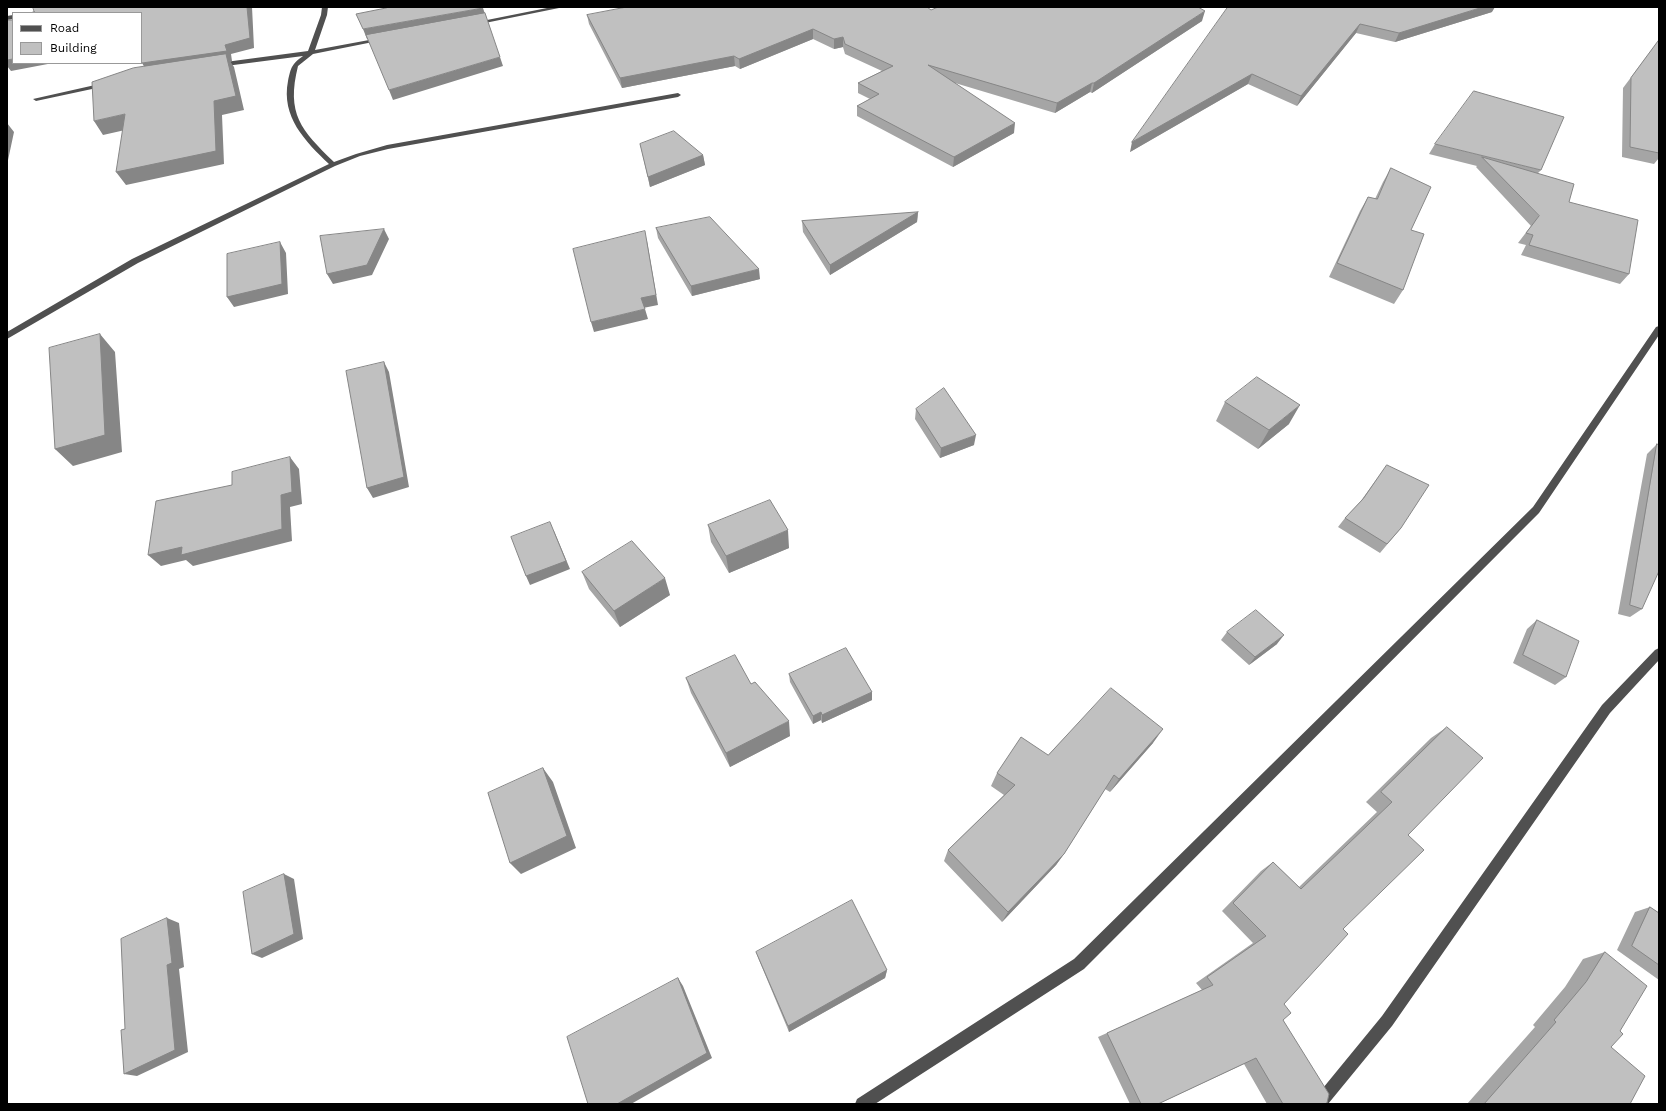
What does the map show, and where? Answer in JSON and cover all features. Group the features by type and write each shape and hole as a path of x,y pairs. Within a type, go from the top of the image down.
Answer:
{"street":[{"path":"36,12 60,7"},
{"path":"325,7 311,53 295,65 290,91 292,113 305,137 333,165"},
{"path":"467,24 561,7"},
{"path":"211,66 311,53 389,38"},
{"path":"36,99 112,84"},
{"path":"7,336 135,261 333,165 358,155 387,147 678,95"},
{"path":"862,1104 1079,964 1536,510 1659,329"},
{"path":"1319,1104 1387,1021 1606,709 1659,653"}],"building":[{"path":"33,7 247,7 250,38 225,45 227,51 142,63 142,12 35,12"},
{"path":"385,7 483,8 363,29 356,14 386,8"},
{"path":"627,7 927,7 931,10 938,7 1198,7 1205,11 1094,83 1057,103 928,65 1015,123 954,157 857,106 879,94 858,83 893,66 845,44 843,37 834,39 813,29 739,59 734,56 620,78 587,15"},
{"path":"1228,7 1483,7 1399,33 1360,24 1301,96 1252,74 1132,142"},
{"path":"485,13 500,57 389,90 366,35"},
{"path":"7,20 12,20 12,59 7,60"},
{"path":"1659,40 1659,153 1630,147 1631,78"},
{"path":"226,54 236,96 214,101 216,151 116,172 125,114 94,121 92,82 133,68"},
{"path":"1474,91 1564,117 1541,170 1435,144"},
{"path":"674,131 703,155 648,177 640,144"},
{"path":"1482,157 1574,184 1569,202 1638,220 1629,274 1529,245 1533,235 1526,233 1539,216"},
{"path":"1391,168 1431,187 1411,230 1424,234 1403,290 1337,263 1368,197 1377,199"},
{"path":"918,212 830,265 802,221"},
{"path":"710,217 759,269 691,286 656,228"},
{"path":"384,229 367,265 327,274 320,236"},
{"path":"645,231 656,295 641,298 645,309 591,322 573,249"},
{"path":"280,242 282,284 227,297 227,254"},
{"path":"100,334 105,435 55,449 49,348"},
{"path":"384,362 404,477 367,488 346,371"},
{"path":"1257,377 1300,405 1269,430 1225,402"},
{"path":"944,388 976,435 941,448 916,409"},
{"path":"1657,444 1659,445 1659,571 1642,609 1630,605"},
{"path":"290,457 292,492 281,495 282,529 181,555 182,547 148,555 156,501 232,485 232,472"},
{"path":"1387,465 1429,485 1401,528 1387,544 1345,518 1363,499"},
{"path":"770,500 788,530 726,556 708,525"},
{"path":"550,522 566,561 526,576 511,537"},
{"path":"632,541 665,578 614,611 582,572"},
{"path":"1256,610 1284,635 1255,657 1227,632"},
{"path":"1537,620 1579,641 1566,677 1523,655"},
{"path":"846,648 872,692 822,715 821,712 813,716 789,674"},
{"path":"735,655 751,684 755,682 789,721 726,753 686,678"},
{"path":"1111,688 1163,729 1119,779 1114,775 1064,854 1008,912 948,850 1015,785 997,773 1021,737 1048,755"},
{"path":"1447,727 1483,758 1408,835 1424,850 1343,929 1348,934 1284,1004 1291,1013 1283,1020 1329,1094 1327,1103 1283,1104 1256,1058 1158,1104 1141,1104 1107,1033 1213,985 1207,977 1266,936 1233,903 1273,862 1301,889 1392,802 1381,792"},
{"path":"543,768 567,836 510,863 488,793"},
{"path":"284,874 294,934 252,954 243,892"},
{"path":"852,900 887,970 788,1026 756,952"},
{"path":"1650,907 1659,913 1659,965 1632,946"},
{"path":"167,918 172,963 167,965 175,1050 124,1074 121,1030 125,1029 121,939"},
{"path":"1605,952 1647,986 1620,1031 1623,1034 1611,1047 1645,1076 1630,1104 1484,1104 1556,1022 1554,1020 1586,982"},
{"path":"678,978 707,1053 617,1104 588,1104 567,1037"}]}
